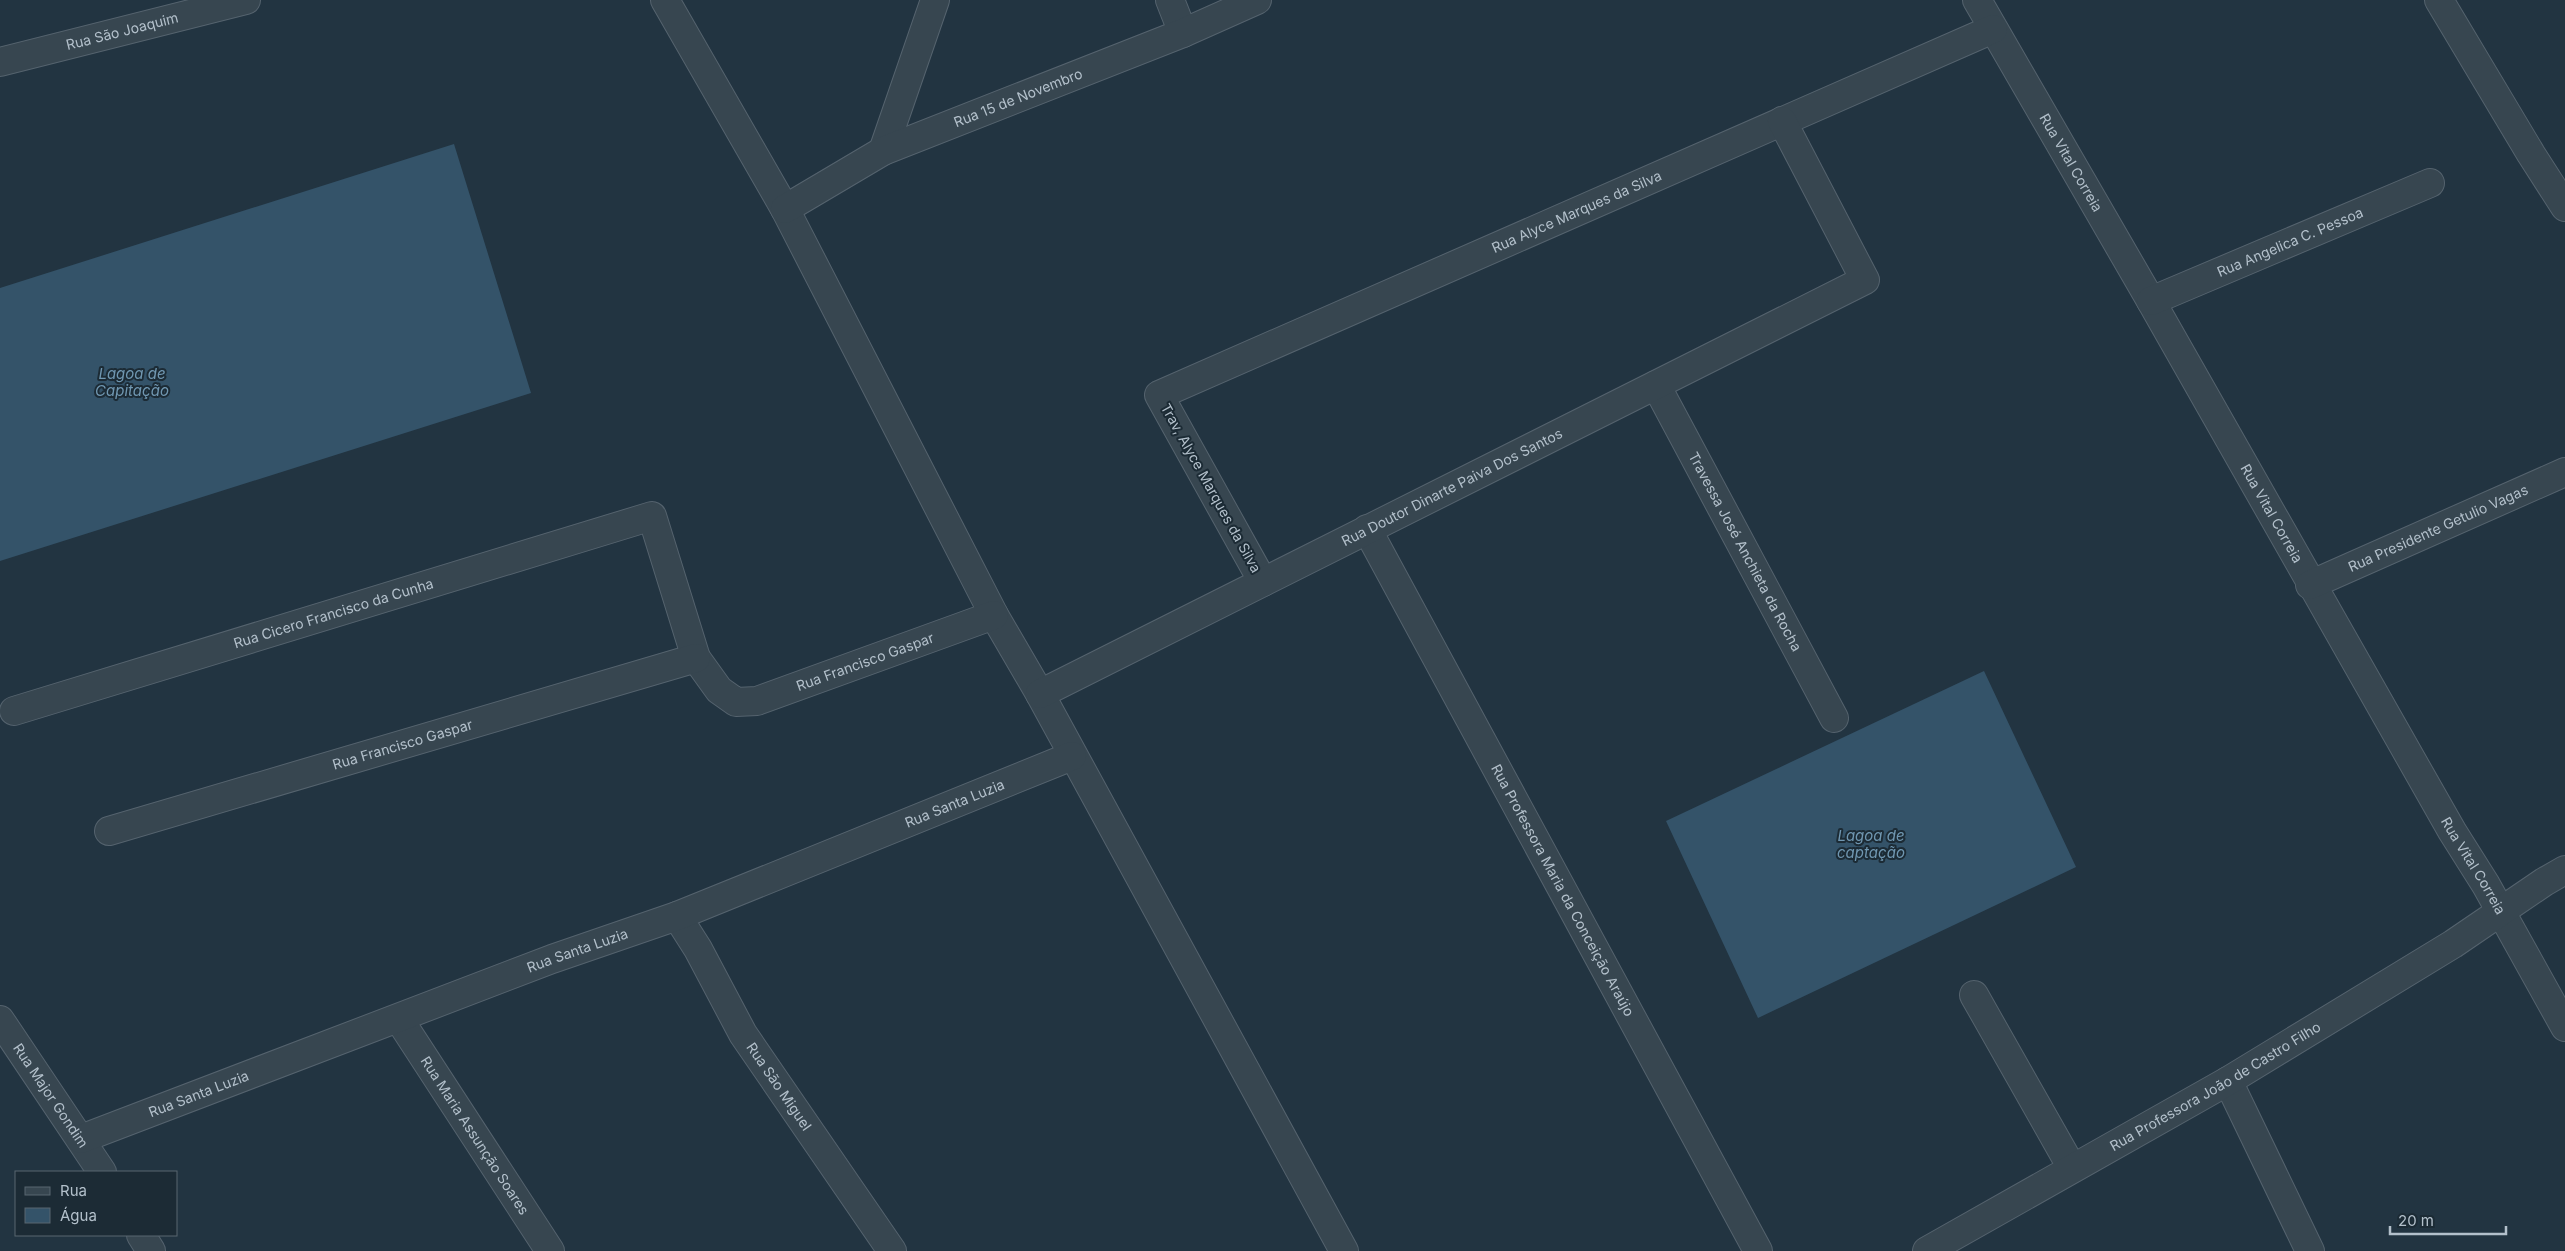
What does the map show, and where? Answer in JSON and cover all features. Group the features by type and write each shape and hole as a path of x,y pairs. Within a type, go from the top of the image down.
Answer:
{"street":[{"name":"Rua São Joaquim","path":"0,62 246,0"},
{"path":"665,0 785,209 994,615 1040,694 1072,756 1344,1251"},
{"path":"883,151 934,0"},
{"path":"1170,0 1183,33"},
{"name":"Rua 15 de Novembro","path":"785,209 883,151 1183,33 1257,0"},
{"name":"Rua Vital Correia","path":"1977,0 2565,1027"},
{"path":"2439,0 2531,154 2565,206"},
{"name":"Rua Alyce Marques da Silva","path":"1160,394 1993,29"},
{"name":"Rua Doutor Dinarte Paiva Dos Santos","path":"1040,694 1865,280 1782,121"},
{"name":"Rua Angelica C. Pessoa","path":"2151,301 2430,183"},
{"name":"Travessa José Anchieta da Rocha","path":"1656,385 1834,718"},
{"name":"Trav, Alyce Marques da Silva","path":"1160,394 1263,582"},
{"name":"Rua Presidente Getulio Vagas","path":"2310,584 2565,472"},
{"name":"Rua Cicero Francisco da Cunha","path":"14,711 652,516 696,658"},
{"name":"Rua Professora Maria da Conceição Araújo","path":"1368,529 1758,1251"},
{"name":"Rua Francisco Gaspar","path":"109,831 696,658 719,690 736,702 757,701 994,615"},
{"name":"Rua Santa Luzia","path":"81,1139 552,959 678,916 1072,756"},
{"name":"Rua Professora João de Castro Filho","path":"1927,1251 2228,1082 2453,944 2565,870"},
{"name":"Rua São Miguel","path":"678,916 698,949 743,1034 892,1251"},
{"path":"1974,995 2072,1168"},
{"name":"Rua Maria Assunção Soares","path":"399,1019 550,1251"},
{"name":"Rua Major Gondim","path":"0,1020 101,1171"},
{"path":"2228,1082 2310,1251"},
{"path":"142,1236 151,1251"}],"water":[{"name":"Lagoa de Capitação","path":"454,144 531,393 0,561 0,288"},
{"name":"Lagoa de captação","path":"1984,671 2076,867 1758,1018 1666,821"}]}
